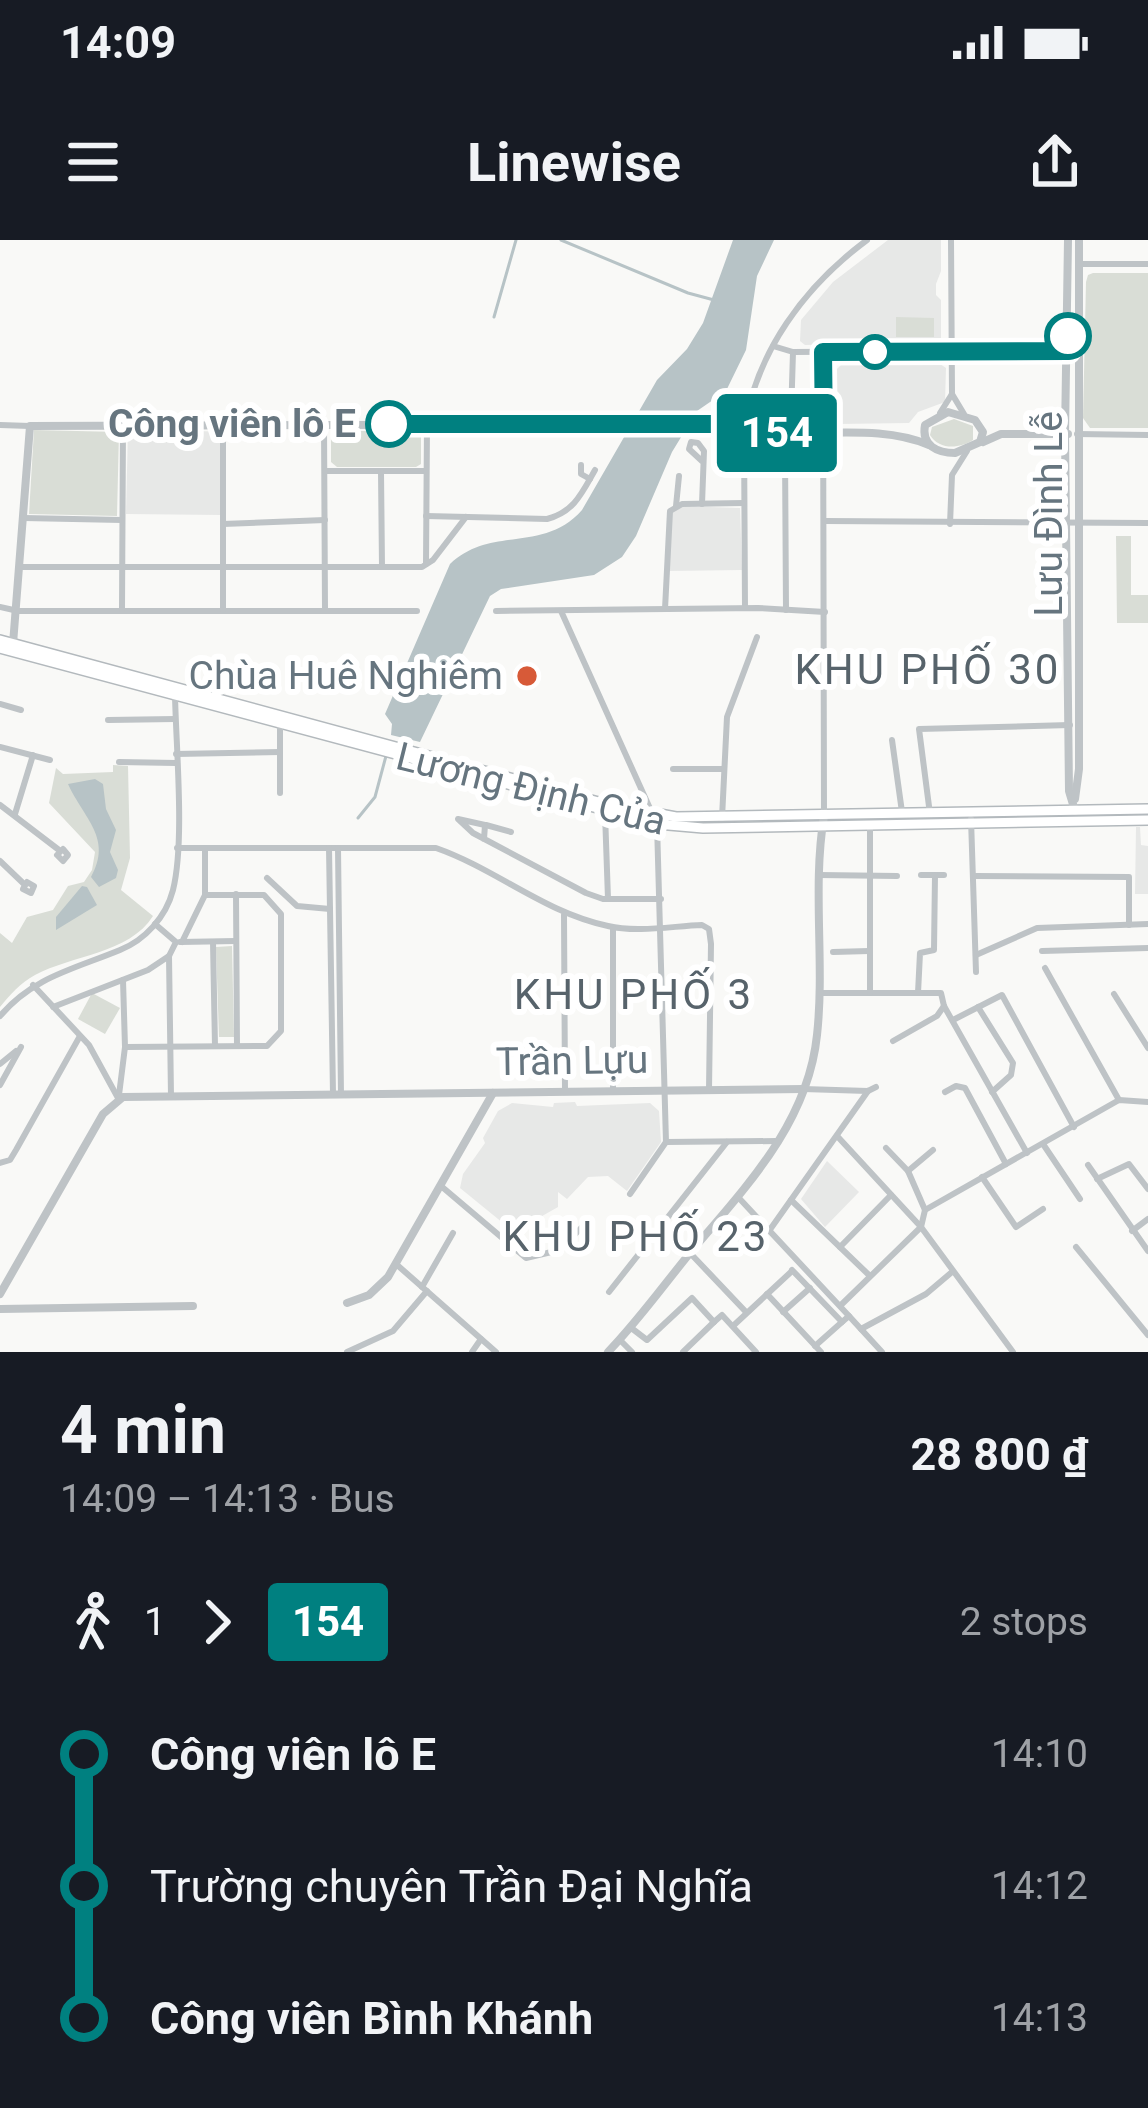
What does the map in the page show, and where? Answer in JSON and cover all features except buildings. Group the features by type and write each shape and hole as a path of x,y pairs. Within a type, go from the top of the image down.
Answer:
{"main road":[{"name":"Lương Định Của","path":"6,646 655,819 871,825 1075,806 1148,809"},
{"name":"Lương Định Của","path":"6,646 280,724 356,739"},
{"name":"Lương Định Của","path":"449,764 605,812 703,828 930,814 971,819 1148,820"}],"street":[{"path":"745,608 744,429 748,406 773,346 808,294 867,240"},
{"path":"951,240 952,394 964,414"},
{"name":"Lưu Đình Lễ","path":"1069,240 1074,264"},
{"name":"Lưu Đình Lễ","path":"1075,806 1070,791 1070,725 1077,434 1074,264 1079,240"},
{"path":"1074,264 1148,264"},
{"path":"773,346 793,352 1074,351"},
{"name":"Lưu Đình Lễ","path":"1074,351 1065,434 1074,524 1080,752 1075,806"},
{"path":"786,610 793,352"},
{"path":"608,1352 779,1141 803,1089 816,1042 823,821 823,352"},
{"path":"952,394 923,434 952,475"},
{"path":"903,436 934,417 964,414 1001,434"},
{"path":"950,524 952,475 983,432 976,419"},
{"path":"122,609 123,424"},
{"path":"223,424 223,610"},
{"path":"325,424 325,610"},
{"path":"0,425 712,424 788,434 903,436 956,453 1001,434 1148,434"},
{"path":"426,564 427,425"},
{"path":"6,646 18,611 30,426"},
{"path":"702,504 704,462"},
{"path":"426,516 560,516 574,507 592,474 581,474 581,465"},
{"path":"325,471 426,471"},
{"path":"381,472 382,567"},
{"path":"665,609 668,518 676,506 679,476"},
{"path":"676,506 744,503"},
{"path":"22,567 426,564 466,517"},
{"path":"24,518 124,520"},
{"path":"223,524 326,520"},
{"path":"825,521 1148,523"},
{"path":"0,608 418,611"},
{"path":"496,611 745,608 825,612"},
{"path":"561,610 655,819 666,1142 630,1193"},
{"path":"722,818 727,717 758,637"},
{"path":"0,1016 33,985 128,946 155,924 174,888 175,695"},
{"path":"0,704 21,710"},
{"path":"108,720 175,719"},
{"path":"280,724 280,794"},
{"path":"930,814 919,730 1070,725"},
{"path":"892,740 903,815"},
{"path":"0,747 50,760"},
{"path":"118,762 280,752"},
{"path":"15,814 33,755"},
{"path":"674,769 722,769"},
{"path":"0,805 59,850"},
{"path":"605,812 608,899"},
{"path":"511,832 457,819 484,839 586,893 608,899 661,899"},
{"path":"971,819 976,972"},
{"path":"484,839 485,824"},
{"path":"870,993 871,825"},
{"path":"177,848 436,848 473,862 565,914 613,928 709,929 710,1090"},
{"path":"53,1007 169,956 205,895 205,848"},
{"path":"334,848 330,909 337,1094"},
{"path":"334,848 337,1094"},
{"path":"0,861 24,884"},
{"path":"819,875 897,876"},
{"path":"918,993 920,953 934,950 939,875 921,875"},
{"path":"974,876 1130,878 1129,925"},
{"path":"266,878 297,906 330,909"},
{"path":"125,1048 267,1046 281,1031 281,914 264,895 205,895"},
{"path":"236,895 237,1046"},
{"path":"565,914 565,1091"},
{"path":"155,924 179,942 236,941"},
{"path":"976,955 1037,928 1148,924"},
{"path":"613,928 613,1091"},
{"path":"213,942 215,1046"},
{"path":"1042,951 1148,948"},
{"path":"833,952 869,951"},
{"path":"169,956 171,1096"},
{"path":"1045,968 1119,1100"},
{"path":"0,1294 103,1114 118,1098 125,1048 123,980"},
{"path":"33,985 80,1036 118,1098"},
{"path":"819,993 941,993 1027,1153"},
{"path":"953,1020 1002,994 1074,1127"},
{"path":"1114,994 1148,1048"},
{"path":"892,1041 937,1016 944,1006"},
{"path":"978,1007 1013,1063 1011,1075 992,1092"},
{"path":"0,1163 10,1160 80,1036"},
{"path":"0,1064 21,1047 0,1084"},
{"path":"945,1092 956,1086 965,1088 1006,1164"},
{"path":"769,1231 872,1089 803,1089"},
{"name":"Trần Lựu","path":"118,1098 803,1089"},
{"path":"347,1304 377,1290 396,1264 494,1092"},
{"path":"925,1210 1119,1100 1148,1102"},
{"path":"838,1137 920,1227 1013,1352"},
{"path":"666,1142 779,1141"},
{"path":"608,1292 727,1142"},
{"path":"1043,1144 1080,1199"},
{"path":"842,1304 920,1227 925,1210 908,1171 886,1148"},
{"path":"908,1171 933,1150"},
{"path":"1097,1179 1129,1164 1148,1189"},
{"path":"1088,1165 1148,1251"},
{"path":"982,1178 1016,1227 1043,1209"},
{"path":"441,1186 526,1258 560,1250 581,1227"},
{"path":"840,1247 891,1195"},
{"path":"737,1197 842,1304 846,1319"},
{"path":"791,1200 869,1276"},
{"path":"1132,1231 1148,1220"},
{"path":"347,1352 393,1330 424,1289 453,1233"},
{"path":"1076,1247 1148,1335"},
{"path":"690,1253 746,1312"},
{"path":"734,1326 798,1261"},
{"path":"396,1264 496,1352"},
{"path":"793,1270 882,1352"},
{"path":"860,1329 914,1301 952,1272"},
{"path":"784,1312 810,1288"},
{"path":"766,1294 818,1349 846,1319"},
{"path":"630,1327 647,1340 692,1298 714,1322"},
{"path":"0,1309 193,1306"},
{"path":"682,1352 722,1315 753,1349 742,1352"},
{"path":"472,1352 481,1339"},
{"path":"620,1340 632,1352"}],"shaded area":[{"path":"733,240 774,240 757,276 746,350 726,391 697,411 672,452 636,536 622,557 594,575 501,589 490,596 420,742 391,735 392,724 385,714 450,564 482,545 551,532 582,510 657,380 687,349 703,323"},
{"path":"888,240 941,240 936,295 941,300 941,338 937,342 805,345 800,341 801,320 833,282"},
{"path":"1093,273 1148,273 1148,428 1090,428 1083,418 1086,282"},
{"path":"896,317 934,318 934,337 896,337"},
{"path":"940,364 946,368 945,402 918,412 909,423 838,424 837,369 841,365"},
{"path":"954,419 973,426 973,440 950,447 934,440 932,427"},
{"path":"128,428 223,432 221,515 126,514"},
{"path":"34,430 119,432 117,516 29,514"},
{"path":"336,431 417,431 421,464 337,467 331,462 331,436"},
{"path":"680,506 740,508 742,570 668,571 672,512"},
{"path":"1116,536 1131,536 1131,595 1148,595 1148,623 1117,623"},
{"path":"113,765 128,766 130,858 121,890 153,916 143,929 115,946 30,978 0,1007 0,933 12,943 27,917 53,910 68,886 84,882 92,870 95,852 49,803 56,768 63,774 113,772"},
{"path":"95,779 103,784 106,809 116,830 110,852 118,870 116,878 99,887 91,877 98,840 68,784"},
{"path":"1136,827 1140,827 1141,845 1148,846 1148,894 1135,894"},
{"path":"82,886 97,905 56,930 56,917"},
{"path":"232,946 234,1037 219,1037 216,947"},
{"path":"92,993 120,1008 105,1034 78,1019"},
{"path":"575,1102 577,1106 650,1103 659,1111 661,1142 627,1191 608,1176 588,1177 567,1199 558,1192 558,1207 514,1232 460,1188 498,1111 512,1103 553,1107 554,1103"},
{"path":"827,1161 859,1192 825,1227 801,1199"}],"waterway":[{"path":"494,317 516,240"},
{"path":"561,240 714,300"},
{"path":"358,818 375,797 386,756"}],"bus line":[{"name":"154","path":"389,424 728,424 824,435 823,352 1068,351 1068,336"}],"place":[{"name":"Công viên lô E","path":"389,424"},
{"name":"Chùa Huê Nghiêm","path":"527,676"}],"district":[{"name":"KHU PHỐ 30","path":"928,669"},
{"name":"KHU PHỐ 3","path":"634,994"},
{"name":"KHU PHỐ 23","path":"636,1236"}]}
